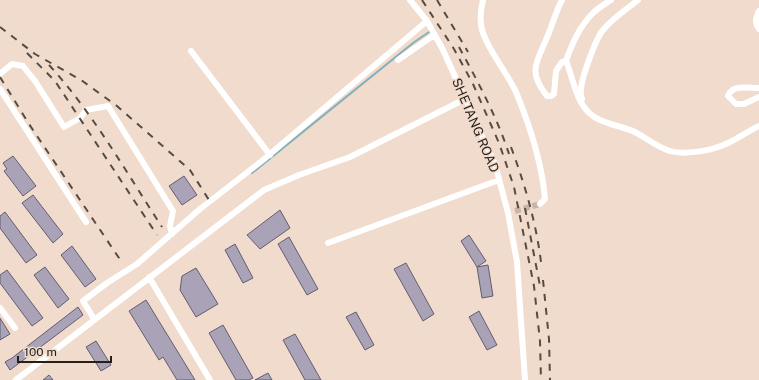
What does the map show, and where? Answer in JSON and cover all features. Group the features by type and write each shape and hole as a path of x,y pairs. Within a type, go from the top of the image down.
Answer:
{"street":[{"name":"SHETANG ROAD","path":"410,0 427,21 442,48 495,164 508,213 517,262 525,380"},
{"path":"483,0 481,26 488,43 515,91 531,134 544,185 545,199 540,204"},
{"path":"562,0 548,36 536,60 535,70 538,81 547,96 554,94 556,71 562,62 566,61"},
{"path":"611,0 592,13 573,41 566,61 572,75 577,94 589,113 598,119 635,132 660,147 678,152 694,152 720,146 759,126"},
{"path":"582,104 580,91 582,80 602,31 610,22 638,0"},
{"path":"759,11 755,21 759,29"},
{"path":"94,319 83,301 107,283 137,264 200,209 270,154 427,21"},
{"path":"398,60 434,34"},
{"path":"191,51 270,154"},
{"path":"0,74 12,64 23,66 35,81 64,127 80,118 86,110 108,106 173,211 170,226 172,234"},
{"path":"759,88 736,88 729,92 728,96 736,104 744,104 759,97"},
{"path":"0,89 86,222"},
{"path":"16,380 264,190 299,175 350,157 465,99"},
{"path":"328,243 499,180"},
{"path":"508,213 515,211"},
{"path":"149,278 210,380"},
{"path":"0,308 16,328"}],"building":[{"path":"13,156 36,186 23,196 4,171 7,169 3,163"},
{"path":"184,176 197,195 182,205 169,186"},
{"path":"33,195 63,234 53,243 22,203"},
{"path":"280,210 290,228 260,249 247,235"},
{"path":"5,212 37,255 26,263 0,228 0,216"},
{"path":"469,235 486,261 477,267 461,241"},
{"path":"289,237 318,289 307,295 278,244"},
{"path":"235,244 253,278 243,283 225,250"},
{"path":"72,246 96,279 85,287 61,255"},
{"path":"406,263 434,314 423,321 394,269"},
{"path":"488,265 493,296 482,298 477,267"},
{"path":"45,267 69,299 58,308 34,275"},
{"path":"196,268 218,304 196,317 180,290 182,276"},
{"path":"7,270 43,318 32,326 0,283 0,275"},
{"path":"146,300 195,380 177,380 163,357 159,360 129,311"},
{"path":"78,307 83,315 10,370 5,362"},
{"path":"479,311 497,345 487,350 469,317"},
{"path":"356,312 374,345 365,350 346,317"},
{"path":"0,318 10,334 0,340"},
{"path":"223,325 253,378 249,380 236,380 209,333"},
{"path":"295,334 321,380 305,380 283,340"},
{"path":"96,341 111,365 101,371 86,347"},
{"path":"268,373 272,380 255,380"},
{"path":"49,375 53,380 43,380"}],"waterway":[{"path":"252,173 413,43 429,32"}],"tunnel":[{"path":"515,211 540,204"}],"railway":[{"path":"422,0 454,49 473,84 499,143 514,187 534,286 540,341 541,380"},
{"path":"437,0 468,52"},
{"path":"0,27 35,54 81,80 117,106 190,170 209,200"},
{"path":"459,47 493,113 509,154"},
{"path":"27,53 55,81 157,235"},
{"path":"49,65 65,83 95,123 162,227"},
{"path":"0,77 29,124 123,264"},
{"path":"511,147 529,204 541,262"},
{"path":"525,208 540,286"},
{"path":"543,280 549,339 550,380"}]}
